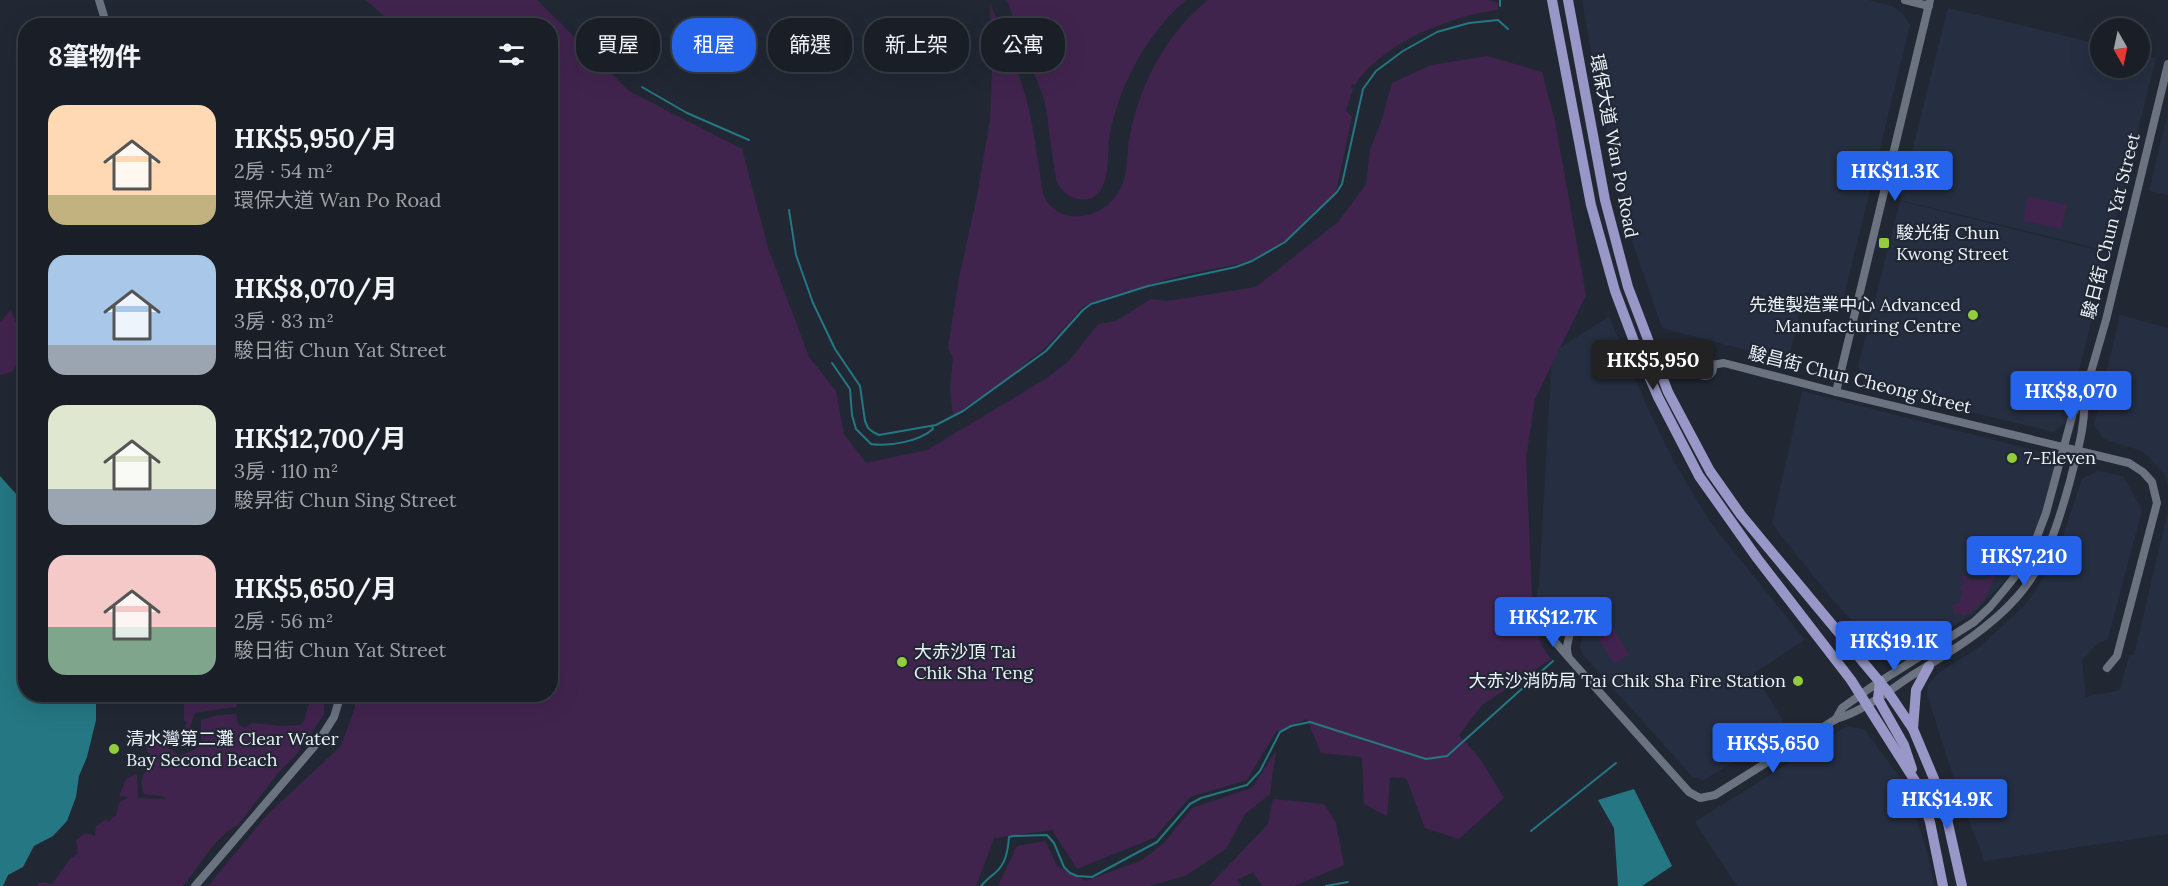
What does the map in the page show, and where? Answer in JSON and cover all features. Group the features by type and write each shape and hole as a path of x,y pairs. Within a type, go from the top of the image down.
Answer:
{"main road":[{"name":"環保大道 Wan Po Road","path":"1552,0 1590,205 1615,291 1658,397 1699,476 1757,558 1861,694 1873,701 1917,784 1930,822 1943,886"},
{"name":"環保大道 Wan Po Road","path":"1568,0 1605,200 1628,287 1668,392 1710,471 1741,515 1880,681 1913,729 1937,786 1962,886"},
{"path":"1913,729 1916,690 1929,666"},
{"path":"1873,701 1880,681"}],"street":[{"path":"99,0 105,18"},
{"path":"1836,392 1929,3 1905,0"},
{"name":"駿日街 Chun Yat Street","path":"1836,719 1842,708 1861,694 1974,622 1990,607 2020,570 2035,542 2046,513 2073,413 2084,396 2106,320 2168,64"},
{"name":"駿昌街 Chun Cheong Street","path":"1712,365 1724,363 2130,463 2152,482 2157,503 2117,656 2107,668"},
{"name":"駿日街 Chun Yat Street","path":"1569,658 1693,796 1700,798 1715,795 1836,719 1873,701 1929,666 1961,645 2000,614 2017,597 2030,580 2053,535 2062,509 2085,416 2084,396"},
{"path":"195,886 318,742 333,717 338,702"}],"shaded area":[{"path":"366,0 537,0 555,18 386,18"},
{"path":"1007,0 1186,0 1159,28 1128,79 1114,115 1105,182 1097,194 1091,198 1084,200 1071,196 1060,187 1056,180 1045,102 1034,72 1065,72 1065,18 1014,18"},
{"path":"1208,0 1488,0 1498,3 1498,10 1440,25 1399,45 1366,70 1355,85 1352,84 1353,89 1346,110 1352,117 1336,192 1286,240 1252,260 1182,275 1084,306 1046,347 1007,379 953,416 950,388 953,358 948,348 959,278 977,196 990,120 992,72 1018,72 1026,97 1044,196 1051,206 1069,216 1091,214 1111,202 1122,187 1135,115 1148,78 1168,44 1193,13"},
{"path":"1582,0 1869,0 1892,6 1903,14 1910,25 1843,301 1805,292 1788,361 1662,328 1630,235 1600,104"},
{"path":"990,3 996,18 990,18"},
{"path":"1948,8 2090,42 2090,78 2150,78 2150,57 2156,58 2108,251 1900,200"},
{"path":"558,21 576,39 576,72 610,72 629,91 742,149 768,248 809,357 836,391 844,434 866,463 927,450 1047,378 1069,361 1098,324 1116,321 1151,299 1167,301 1256,287 1338,222 1366,184 1370,150 1392,83 1431,65 1487,56 1542,72 1555,121 1586,295 1535,399 1526,458 1533,619 1542,646 1551,659 1482,705 1459,735 1481,760 1504,798 1459,839 1425,828 1406,778 1390,777 1387,816 1364,804 1362,757 1321,753 1307,719 1276,732 1247,780 1190,797 1154,838 1077,869 1052,830 994,838 976,886 208,886 267,815 341,746 355,707 354,702 558,702"},
{"path":"2168,113 2168,195 2149,191"},
{"path":"2028,196 2067,205 2061,229 2023,220"},
{"name":"先進製造業中心 Advanced Manufacturing Centre","path":"1900,201 2108,253 2066,423 2054,432 1869,388 1858,366"},
{"path":"11,310 18,328 18,362 12,372 0,375 0,322"},
{"path":"2120,315 2168,328 2168,484 2165,476 2148,456 2139,450 2104,439 2094,425"},
{"path":"1609,316 1645,402 1672,458 1710,522 1805,640 1754,673 1788,729 1704,780 1692,776 1584,656 1580,648 1583,624 1573,610 1564,605 1534,605 1539,584 1552,353"},
{"path":"1802,391 2050,454 2055,467 2037,530 2028,549 2022,557 2003,553 1998,570 2011,574 1973,614 1901,658 1884,656 1833,600 1772,524"},
{"path":"2097,471 2123,476 2142,510 2108,639 2098,643 2082,661 2086,697 2120,690 2129,655 2134,655 2168,511 2168,834 1984,861 1966,815 1936,723 1927,694 1928,685 1940,672 1981,646 2024,606 2040,583 2060,545 2082,479"},
{"path":"1991,573 1995,576 1985,599 1964,616 1954,614 1952,605 1959,603 1962,592 1959,585 1963,586 1964,582 1961,575 1966,576 1967,579 1986,580"},
{"path":"1611,624 1629,655 1614,664 1595,633"},
{"path":"184,702 235,702 237,704 236,707 195,713 186,739 182,733 187,722 184,720"},
{"path":"312,702 324,702 324,715 295,756 278,773 238,825 230,829 215,844 183,886 38,886 38,883 52,884 70,859 78,853 76,840 86,833 95,836 96,826 106,819 108,822 116,815 119,803 129,797 119,796 126,779 137,774 138,798 166,799 162,796 144,794 142,789 143,776 154,761 146,748 149,737 180,756 198,748 201,740 201,720 217,715 236,714 238,724 245,728 252,723 300,725 304,721 308,706"},
{"path":"1847,726 1864,729 1901,779 1912,804 1928,855 1934,886 1737,886 1695,822"},
{"path":"1276,751 1270,794 1245,814 1226,849 1185,876 1149,886 998,886 1017,846 1045,841 1057,866 1086,881 1142,860 1164,843 1192,808 1252,788"},
{"path":"1273,799 1324,804 1336,823 1344,865 1294,886 1262,886 1253,872 1237,880 1241,886 1209,886 1268,824"}],"water":[{"path":"0,476 18,496 18,702 96,702 96,720 87,757 79,776 76,797 67,821 53,836 34,846 23,867 8,875 3,886 0,886"},
{"path":"1634,789 1672,866 1642,886 1618,886 1614,828 1598,800"}],"waterway":[{"path":"1500,0 1500,6"},
{"path":"789,210 796,255 813,303 835,349 860,386 868,428 879,435 936,425 963,411 1046,351 1091,304 1148,286 1236,267 1252,261 1285,242 1337,192 1342,184 1363,89 1376,71 1403,51 1437,32 1469,23 1498,20 1508,29"},
{"path":"642,87 687,113 749,140"},
{"path":"832,363 850,389 852,415 856,429 871,444 895,444 912,440 933,429 932,426"},
{"path":"981,886 1002,865 1009,837 1013,836 1047,835 1054,843 1064,867 1070,873 1092,877 1157,842 1190,804 1201,798 1247,785 1260,771 1280,732 1291,726 1310,722 1426,759 1447,756 1553,661"},
{"path":"1531,831 1616,763"},
{"path":"1326,886 1348,882"}],"place":[{"name":"駿光街 Chun Kwong Street","path":"1884,243"},
{"name":"先進製造業中心 Advanced Manufacturing Centre","path":"1973,315"},
{"name":"7-Eleven","path":"2012,458"},
{"name":"大赤沙頂 Tai Chik Sha Teng","path":"902,662"},
{"name":"大赤沙消防局 Tai Chik Sha Fire Station","path":"1798,681"},
{"name":"清水灣第二灘 Clear Water Bay Second Beach","path":"114,749"}]}
